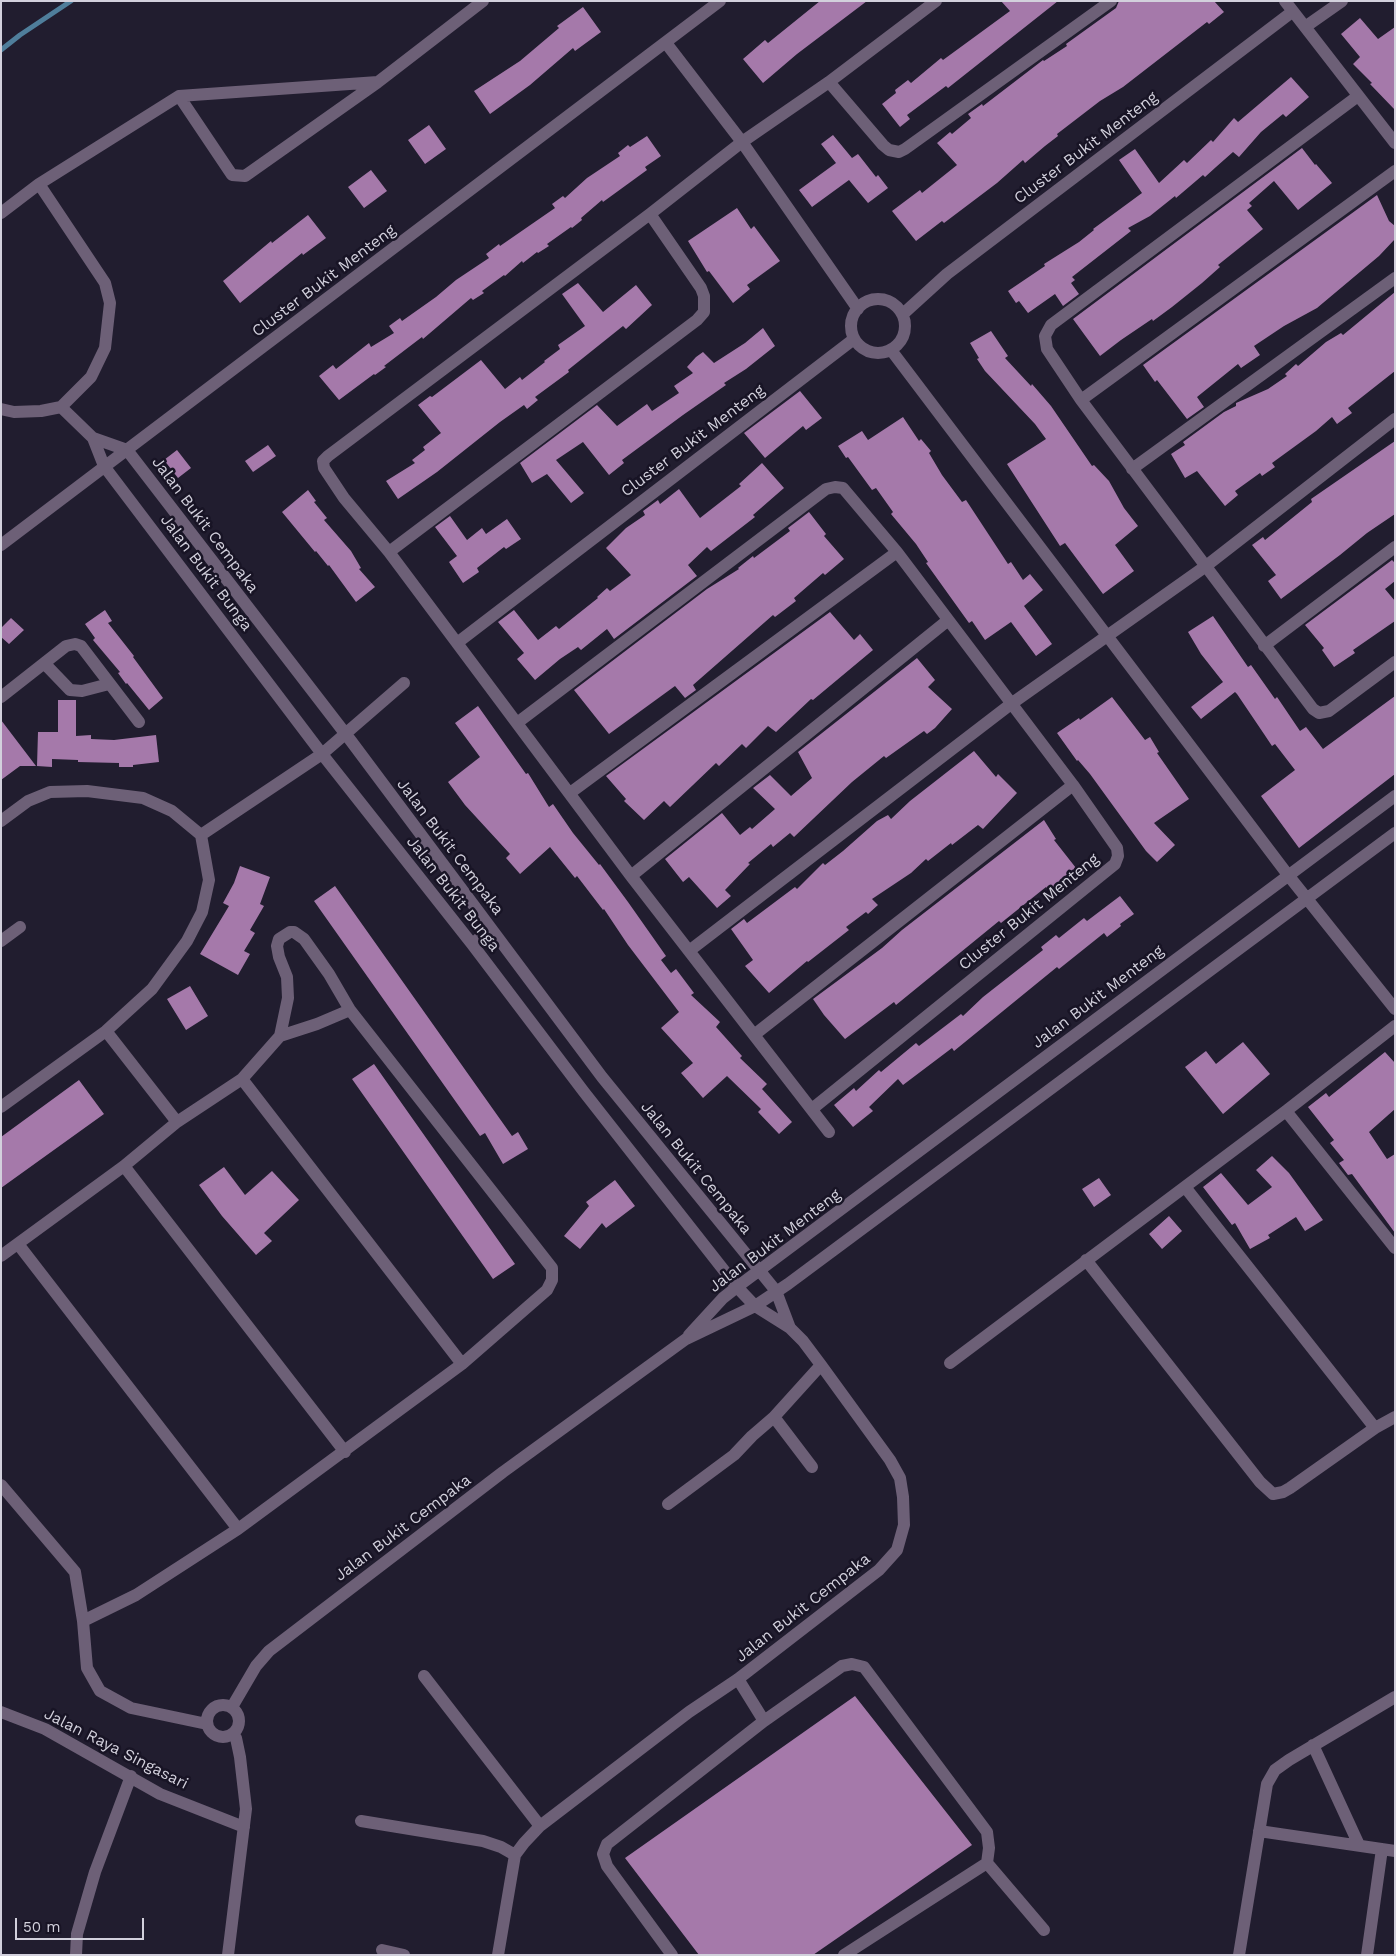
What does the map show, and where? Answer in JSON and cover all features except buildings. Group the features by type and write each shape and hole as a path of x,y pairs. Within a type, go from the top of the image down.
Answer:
{"street":[{"path":"178,96 232,175 245,176 378,82 483,1"},
{"name":"Cluster Bukit Menteng","path":"1,545 720,1"},
{"path":"829,1132 631,876 388,552 344,498 324,468 323,461 650,214 742,142 829,82 936,1"},
{"path":"829,82 884,145 889,150 898,152 1111,1"},
{"path":"1305,27 1342,1"},
{"name":"Cluster Bukit Menteng","path":"903,314 947,274 1289,7 1395,143"},
{"path":"666,43 742,142 858,309"},
{"path":"1,213 39,184 178,96 378,82"},
{"path":"1358,96 1051,325 1045,336 1047,349 1081,400 1313,709 1319,713 1329,711 1395,662"},
{"path":"1081,400 1395,171"},
{"path":"1,409 14,412 41,411 61,407 91,377 105,348 110,303 105,283 39,184"},
{"path":"388,552 697,320 704,312 704,296 701,288 650,214"},
{"path":"1132,469 1395,278"},
{"path":"887,300 903,314 906,324 904,335 892,350 880,354 860,347 854,338 851,328 852,318 858,309 871,301 887,300"},
{"name":"Cluster Bukit Menteng","path":"457,643 854,338"},
{"path":"892,350 1288,875 1395,1009"},
{"path":"61,407 93,438 127,450"},
{"path":"689,951 1012,704 1206,566 1395,419"},
{"name":"Jalan Bukit Bunga","path":"93,438 104,466 322,754 472,944 584,1092 737,1287 755,1306 790,1328"},
{"name":"Jalan Bukit Cempaka","path":"127,450 345,734 602,1077 776,1291 790,1328 803,1341 821,1365 890,1460 900,1478 904,1525 897,1550 879,1570 738,1679 689,1712 540,1826 514,1855"},
{"name":"Cluster Bukit Menteng","path":"517,723 826,490 835,487 843,488 897,552 947,621 1073,785 1117,848 1118,856 1114,864 812,1109"},
{"path":"1264,646 1395,547"},
{"path":"570,793 897,552"},
{"path":"631,876 947,621"},
{"path":"1,696 66,646 75,644 81,646 139,722"},
{"path":"45,664 70,690 82,691 109,684"},
{"path":"202,835 322,754 404,683"},
{"path":"754,1035 1073,785"},
{"path":"1,821 28,801 50,792 87,791 143,798 172,811 202,835 209,880 202,912 187,941 152,989 106,1031 1,1108"},
{"name":"Jalan Bukit Menteng","path":"686,1339 723,1298 737,1287 1395,796"},
{"path":"686,1339 755,1306 1395,833"},
{"path":"1,941 20,927"},
{"path":"472,944 491,929"},
{"path":"1,1256 124,1166 177,1122 242,1079 280,1036 288,998 287,977 277,946 279,940 290,932 294,932 304,939 330,974 350,1010 552,1268 552,1280 547,1290 462,1364 238,1529 136,1595 83,1621"},
{"path":"280,1036 317,1024 350,1010"},
{"path":"950,1363 1286,1111 1395,1026"},
{"path":"106,1031 177,1122"},
{"path":"584,1092 602,1077"},
{"path":"242,1079 462,1364"},
{"path":"1286,1111 1395,1248"},
{"path":"124,1166 345,1452"},
{"path":"1185,1187 1375,1428"},
{"path":"18,1244 238,1529"},
{"path":"1086,1260 1260,1482 1274,1494 1290,1488 1375,1428 1395,1417"},
{"name":"Jalan Bukit Cempaka","path":"232,1707 256,1666 269,1651 504,1472 686,1339"},
{"path":"668,1504 734,1455 774,1417 821,1365"},
{"path":"774,1417 812,1467"},
{"path":"2,1488 75,1572 83,1621 87,1668 100,1691 131,1708 207,1724"},
{"path":"672,1955 607,1866 603,1854 607,1844 764,1721 842,1666 852,1664 864,1667 987,1832 989,1848 986,1863 844,1955"},
{"path":"424,1676 540,1826"},
{"path":"738,1679 764,1721"},
{"path":"1239,1955 1267,1784 1271,1777 1276,1770 1314,1745 1395,1697"},
{"path":"221,1705 232,1707 238,1715 239,1725 232,1734 222,1737 212,1733 207,1724 207,1718 212,1709 221,1705"},
{"name":"Jalan Raya Singasari","path":"1,1712 45,1729 160,1794 244,1827"},
{"path":"228,1955 246,1805 240,1757 236,1738 232,1734"},
{"path":"1314,1745 1359,1846"},
{"path":"76,1955 77,1934 95,1872 131,1776"},
{"path":"361,1821 483,1841 501,1847 514,1855 498,1955"},
{"path":"1259,1831 1395,1851"},
{"path":"1367,1955 1382,1849"},
{"path":"986,1863 1044,1930"},
{"path":"382,1950 404,1955"}],"waterway":[{"path":"1,50 71,1"}]}
